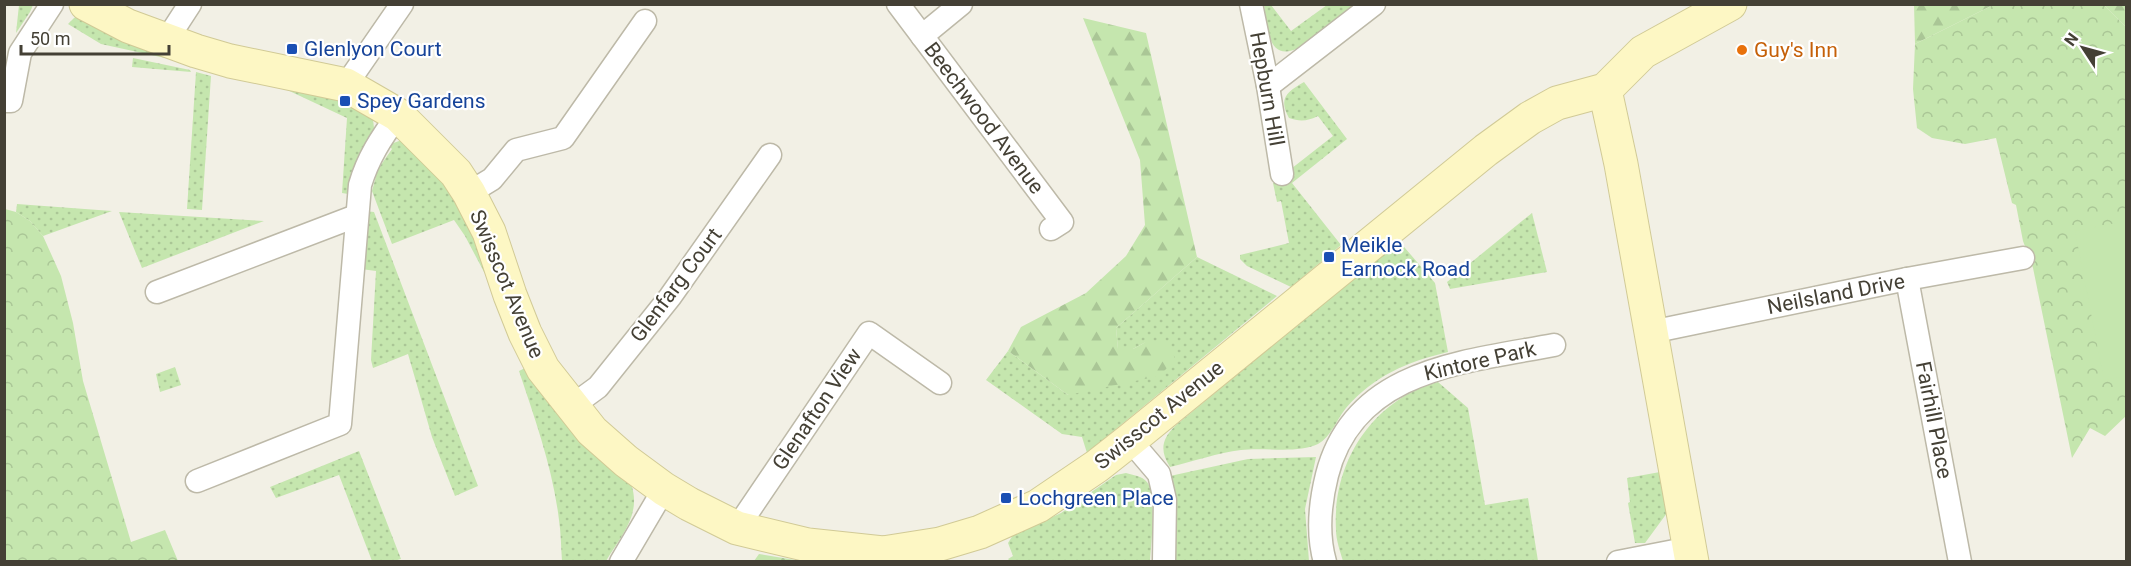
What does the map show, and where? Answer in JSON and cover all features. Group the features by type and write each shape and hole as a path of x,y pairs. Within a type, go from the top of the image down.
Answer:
{"street":[{"path":"4,101 11,101 11,63 52,4"},
{"name":"Swisscot Avenue","path":"86,4 128,26 166,41 230,61 268,67 346,85 398,115 456,173 469,193 489,232 525,333 543,369 592,431 664,489 737,528 807,544 884,553 940,544 980,532 1038,506 1130,440 1486,150 1530,118 1557,103 1605,90"},
{"path":"166,41 190,4"},
{"path":"346,85 402,4"},
{"name":"Beechwood Avenue","path":"898,4 1062,222 1051,229"},
{"path":"922,36 962,4"},
{"name":"Hepburn Hill","path":"1251,4 1268,86 1282,174"},
{"path":"1268,86 1374,4"},
{"path":"1618,561 1691,555 1621,164 1605,90 1643,52 1730,4"},
{"path":"469,193 492,179 516,150 563,138 645,21"},
{"path":"197,481 340,424 360,185 367,163 379,141 398,115"},
{"name":"Glenfarg Court","path":"572,406 598,387 670,297 770,155"},
{"path":"157,292 356,216"},
{"name":"Neilsland Drive","path":"1651,332 1907,279 2023,258"},
{"name":"Fairhill Place","path":"1907,279 1960,561"},
{"name":"Glenafton View","path":"737,528 869,333 940,383"},
{"name":"Kintore Park","path":"1325,561 1320,537 1324,488 1332,454 1361,413 1376,399 1414,376 1454,364 1554,345"},
{"path":"1130,440 1159,474 1165,500 1164,561"},
{"path":"621,561 664,489"}],"green space":[{"path":"1914,4 1993,5 1915,44"},
{"path":"19,5 33,5 16,33"},
{"path":"1264,5 1271,5 1291,31 1327,5 1356,5 1301,47 1281,51 1275,47 1268,33"},
{"path":"1993,5 2104,5 2126,27 2126,416 2105,436 2090,428 2072,458 2033,268 2023,241 2016,205 2012,203 1996,138 1965,144 1932,138 1917,128 1913,89 1915,44"},
{"path":"2104,5 2126,5 2126,27"},
{"path":"80,15 166,55 165,58 101,44 68,24"},
{"path":"1083,18 1146,33 1197,257 1116,328 1118,349 1133,349 1146,342 1159,342 1169,345 1174,353 1174,361 1159,376 1068,395 1008,351 1021,327 1086,293 1126,256 1145,225 1140,160"},
{"path":"133,58 190,70 191,72 132,67"},
{"path":"196,72 211,76 202,210 187,209"},
{"path":"1304,82 1347,139 1292,183 1341,245 1291,287 1247,266 1240,259 1240,255 1289,243 1281,201 1277,202 1273,183 1333,136 1318,116 1304,120 1289,118 1284,100 1293,89"},
{"path":"283,88 337,94 369,113 373,120 372,136 359,157 348,194 342,193 347,118"},
{"path":"399,141 409,141 452,188 489,269 484,272 454,220 392,244 372,191 378,169 392,149 388,145"},
{"path":"17,204 112,211 43,236 30,221 16,212"},
{"path":"5,209 16,212 30,221 43,236 61,276 73,323 83,381 131,542 165,530 178,561 5,561"},
{"path":"365,211 374,212 478,486 455,496 432,437 408,354 373,368 371,360 376,271 361,269"},
{"path":"119,212 264,221 142,268"},
{"path":"1532,213 1547,272 1450,289 1447,282"},
{"path":"2126,221 2126,376 2104,380 2075,231"},
{"path":"1399,241 1435,283 1448,352 1405,365 1380,378 1346,408 1323,441 1318,444 1301,449 1232,451 1170,467 1163,451 1167,436 1175,426"},
{"path":"1197,257 1277,296 1087,453 1082,437 1062,434 986,380 1008,351 1068,395 1146,342 1133,349 1118,350 1116,328"},
{"path":"529,366 631,484 634,495 632,515 606,561 562,561 560,525 552,482 543,444 519,371"},
{"path":"175,367 181,385 160,392 156,374"},
{"path":"1438,382 1468,408 1485,505 1528,498 1538,561 1343,561 1336,534 1337,505 1341,481 1349,458 1376,419 1394,403"},
{"path":"359,451 401,559 372,561 339,475 276,498 270,487"},
{"path":"1316,457 1305,509 1309,561 1173,561 1170,476 1248,459"},
{"path":"1660,472 1667,513 1645,543 1635,543 1628,503 1630,502 1627,478"},
{"path":"1126,473 1143,478 1150,488 1153,520 1150,561 1010,561 1008,559 1013,556 1008,543 1013,535 1061,513 1116,475"},
{"path":"759,554 801,561 754,561"}],"place":[{"name":"Glenlyon Court","path":"292,49"},
{"name":"Guy's Inn","path":"1742,50"},
{"name":"Spey Gardens","path":"345,101"},
{"name":"Meikle Earnock Road","path":"1329,257"},
{"name":"Lochgreen Place","path":"1006,498"}]}
